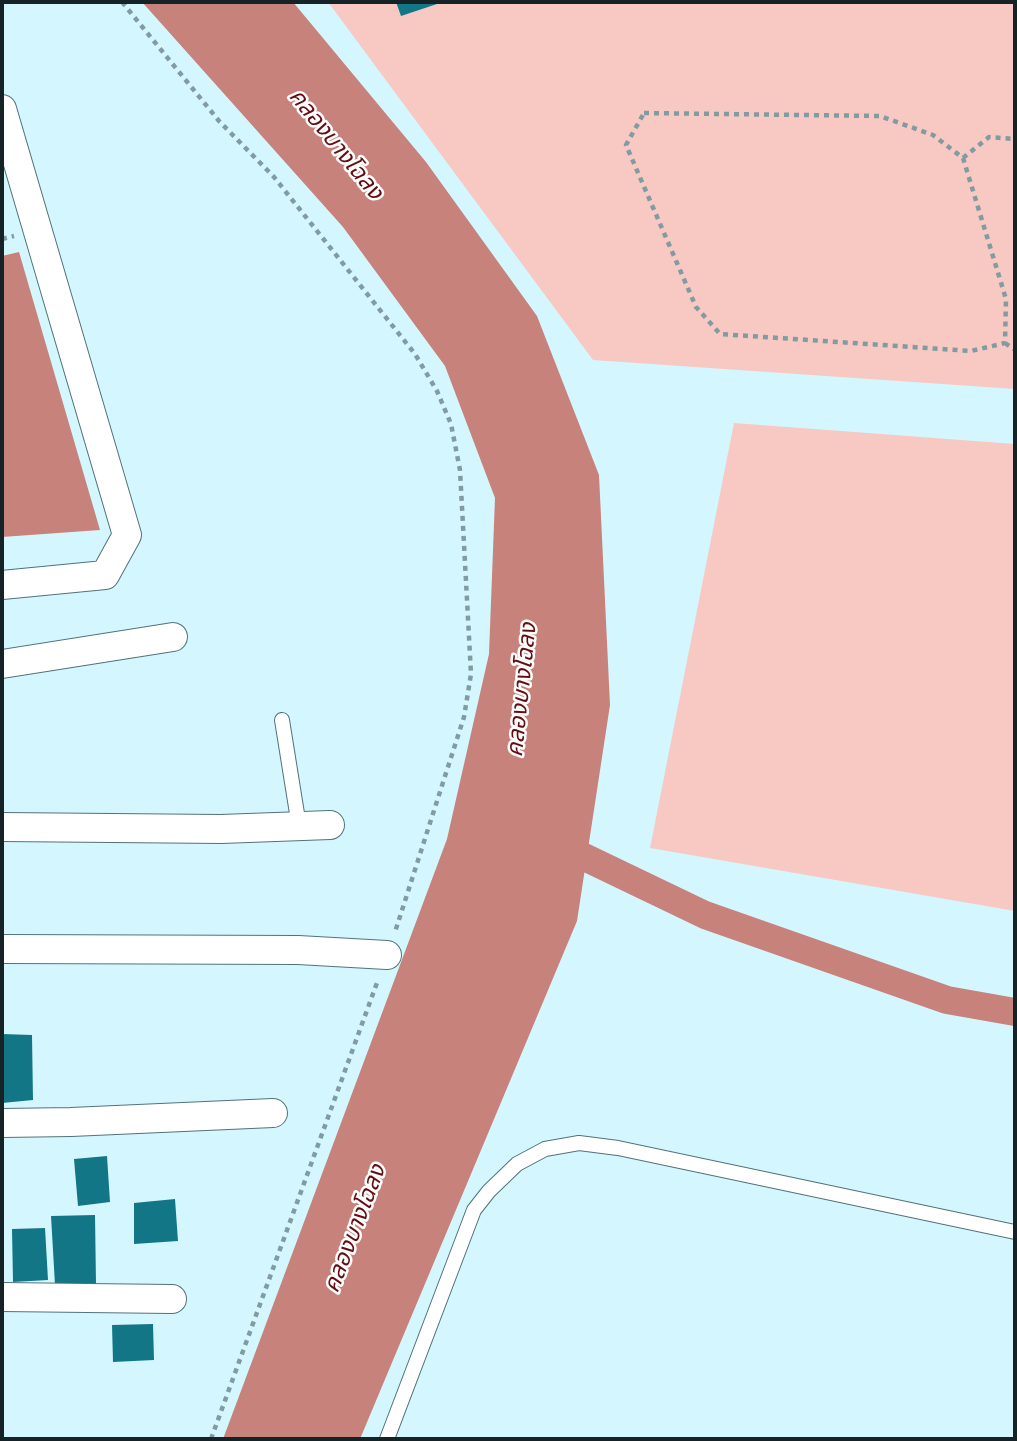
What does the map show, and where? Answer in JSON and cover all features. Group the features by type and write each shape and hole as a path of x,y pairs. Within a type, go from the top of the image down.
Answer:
{"street":[{"path":"2,109 128,535 104,575 2,585"},
{"path":"2,664 173,637"},
{"path":"2,827 221,829 330,825"},
{"path":"2,949 298,950 379,954"},
{"path":"2,1122 71,1122 273,1113"},
{"path":"2,1297 172,1299"}],"lane":[{"path":"282,720 299,826"},
{"path":"387,1439 474,1210 517,1164 545,1149 579,1143 618,1148 1015,1232"}],"path":[{"path":"122,2 219,121 274,177 415,354 437,391 451,424 460,470 471,674 464,717 211,1439"},
{"path":"644,113 880,116 933,135 963,158 1006,299 1006,343 971,351 720,334 696,307 626,145 644,113"},
{"path":"963,158 989,137 1015,139"},
{"path":"1006,343 1015,350"}],"shaded area":[{"path":"328,2 1015,2 1015,389 593,360"},
{"path":"734,423 1015,444 1015,911 650,848"}],"water":[{"name":"คลองบางโฉลง","path":"142,2 293,2 426,162 537,316 599,475 610,705 577,921 360,1439 223,1439 447,839 489,654 495,498 445,366 343,227"},
{"path":"19,252 100,530 2,537 2,256"}],"building":[{"path":"396,2 443,2 401,16"},
{"path":"2,1034 32,1035 33,1100 2,1103"},
{"path":"107,1156 110,1202 78,1206 74,1159"},
{"path":"175,1199 178,1241 134,1244 134,1203"},
{"path":"95,1215 96,1284 55,1285 51,1216"},
{"path":"45,1228 48,1280 13,1282 12,1229"},
{"path":"153,1324 154,1360 113,1362 112,1325"}],"waterway":[{"path":"553,842 705,915 947,1000 1015,1012"}]}
